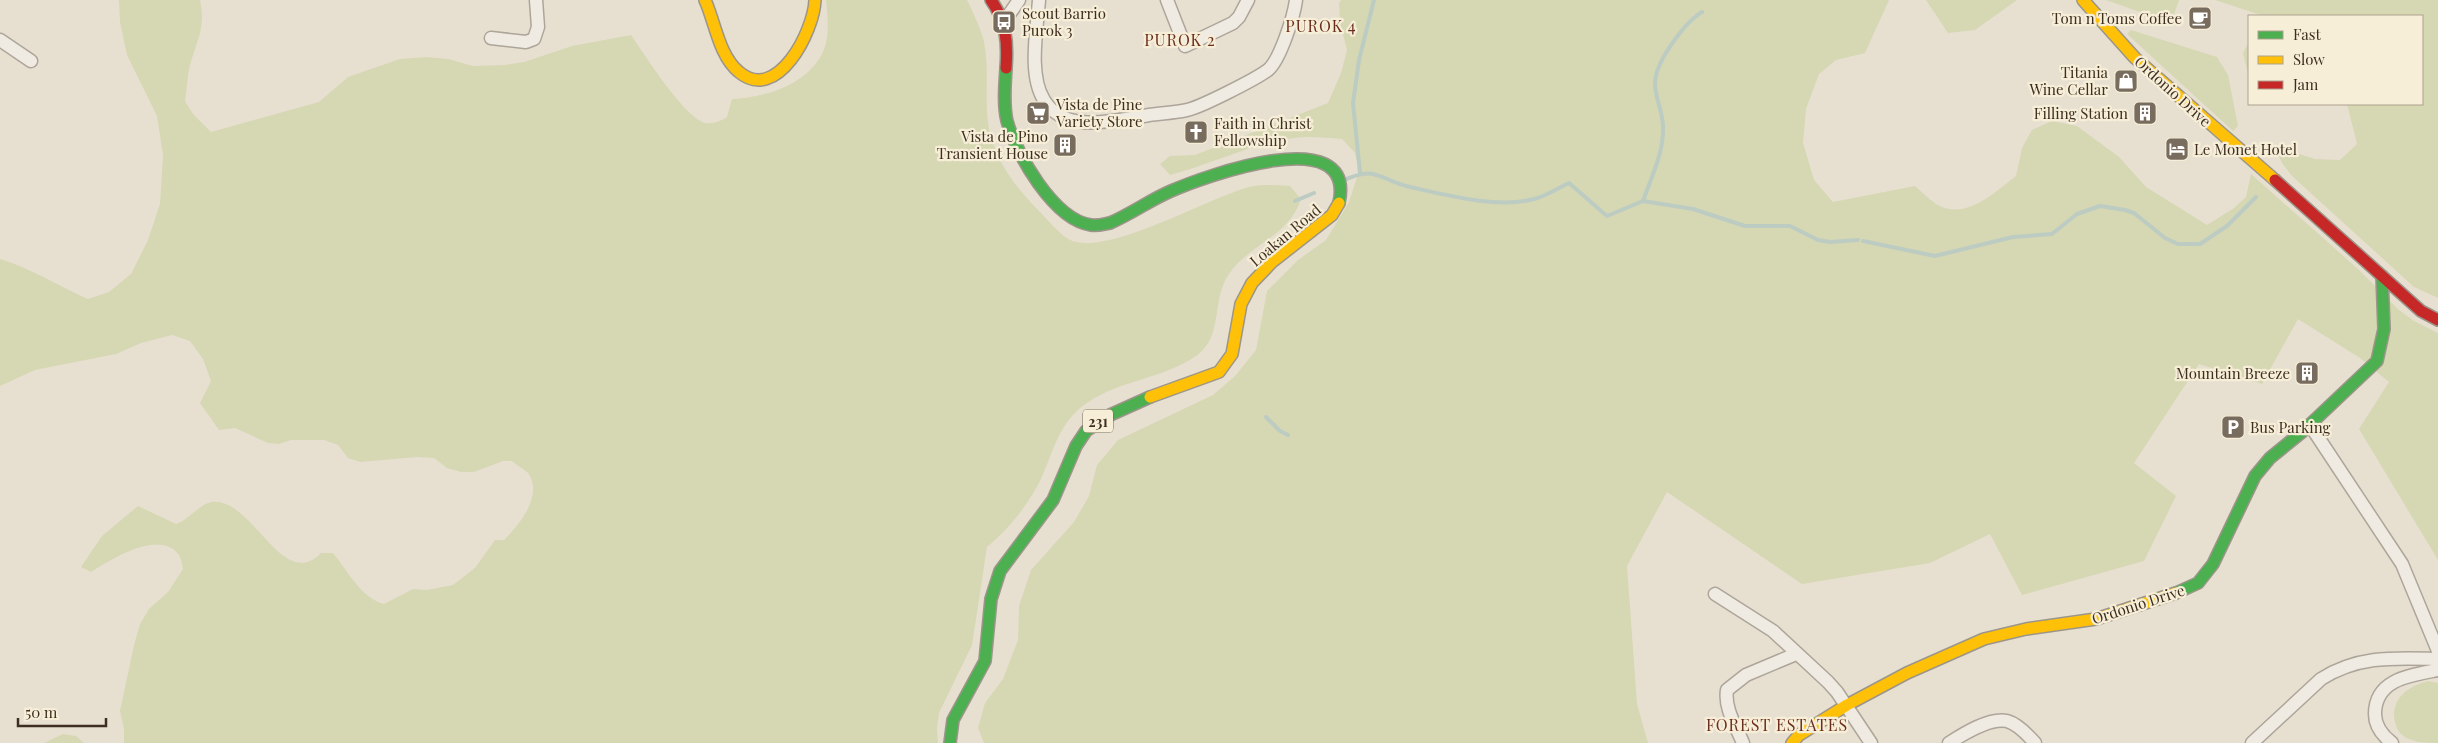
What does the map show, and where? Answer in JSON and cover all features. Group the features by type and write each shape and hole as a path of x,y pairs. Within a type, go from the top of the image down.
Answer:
{"street":[{"path":"491,38 526,42 534,39 538,27 536,0"},
{"path":"705,0 722,46 733,65 749,78 761,79 780,70 795,56 812,26 815,0"},
{"name":"Loakan Road","path":"950,743 949,734 953,717 985,662 993,590 998,576 1006,562 1032,531 1055,496 1078,443 1086,431 1094,423 1114,412 1219,372 1228,364 1234,355 1244,295 1262,273 1332,215 1341,200 1339,184 1327,165 1319,161 1300,158 1279,160 1215,176 1170,192 1110,222 1092,225 1080,221 1052,200 1023,161 1009,130 1004,90 1008,52 1004,22 991,0"},
{"path":"1004,22 1019,0"},
{"path":"1039,0 1035,38 1037,89 1048,107 1056,114 1079,122 1095,122 1186,110 1268,70 1279,54 1296,0"},
{"path":"1167,0 1185,46 1233,23 1244,11 1248,0"},
{"name":"Ordonio Drive","path":"2083,0 2135,58 2421,311 2438,320"},
{"path":"0,40 31,61"},
{"name":"Ordonio Drive","path":"1792,743 1799,735 1847,705 1915,669 1984,639 2026,629 2096,619 2198,583 2214,564 2255,476 2270,458 2310,425 2377,361 2384,346 2382,276"},
{"name":"Ordonio Drive","path":"2384,314 2395,288"},
{"path":"2310,425 2402,564 2438,651"},
{"path":"1714,594 1758,620 1828,682 1847,705 1871,743"},
{"path":"1743,743 1727,707 1727,690 1746,675 1796,654"},
{"path":"2252,743 2321,679 2349,664 2368,660 2438,659"},
{"path":"2392,743 2385,738 2375,718 2378,697 2383,689 2414,674 2438,670"},
{"path":"1949,743 1997,721 2008,721 2019,728 2035,743"}],"green space":[{"path":"119,0 200,0 202,10 201,26 189,70 185,101 193,114 211,132 319,102 348,77 400,59 427,57 448,59 473,66 505,65 524,62 572,46 631,35 665,84 686,109 705,123 714,123 727,117 732,99 758,96 783,88 795,82 815,65 825,48 828,20 826,0 967,0 984,42 987,67 989,131 997,153 1012,180 1025,197 1058,231 1070,240 1086,243 1132,234 1231,193 1254,186 1290,186 1301,199 1287,223 1247,255 1229,274 1220,295 1214,328 1205,348 1181,365 1117,388 1086,403 1067,422 1058,438 1041,479 1030,498 1010,524 987,547 972,645 939,713 938,743 124,743 124,729 120,711 140,624 149,609 168,592 183,569 182,563 179,555 170,547 159,545 134,549 91,572 81,567 102,536 138,506 176,524 207,503 227,504 241,513 280,553 293,561 307,562 321,553 333,553 368,596 384,604 413,589 427,590 453,585 475,568 495,540 504,540 516,526 528,509 533,491 528,473 512,461 503,461 474,472 461,472 447,468 434,458 417,457 360,462 348,458 338,445 324,440 291,440 279,444 268,443 235,428 219,430 200,403 211,381 203,359 190,341 172,335 141,343 116,354 35,370 0,386 0,259 34,272 88,299 109,292 131,274 148,240 160,204 163,155 157,116 127,55 120,22"},
{"path":"1341,0 1889,0 1865,53 1836,60 1819,74 1806,109 1803,143 1814,180 1833,202 1915,186 1936,204 1947,209 1969,207 1989,197 2016,176 2022,148 2032,130 2052,121 2077,126 2119,157 2146,187 2207,225 2234,208 2246,197 2251,174 2359,270 2399,310 2414,321 2438,333 2438,560 2359,429 2389,382 2360,358 2298,319 2262,384 2199,364 2134,463 2176,496 2144,561 2022,595 1990,534 1930,563 1802,584 1667,492 1627,566 1637,704 1648,743 984,743 978,728 985,703 1003,679 1018,640 1019,606 1031,570 1074,522 1089,496 1097,465 1118,440 1213,395 1235,376 1256,350 1267,291 1298,260 1326,240 1349,202 1359,171 1355,153 1342,139 1320,137 1290,138 1170,175 1160,164 1170,156 1195,155 1328,103 1341,73 1347,50 1340,23 1339,3"},
{"path":"1926,0 2017,0 1975,30 1948,33"},
{"path":"2106,0 2179,0 2171,23"},
{"path":"2215,0 2438,0 2438,298 2414,287 2292,176 2282,163 2274,146 2315,159 2340,160 2357,144 2347,105 2423,105 2423,15 2261,15"},
{"path":"2131,30 2217,57 2228,75 2238,126 2233,131 2127,34"},
{"path":"2248,44 2248,73 2243,53"},
{"path":"2428,681 2438,683 2438,743 2419,742 2405,737 2398,731 2394,717 2396,703 2404,693"},
{"path":"63,734 76,736 84,743 44,743"}],"waterway":[{"path":"1360,173 1353,103 1359,60 1374,0"},
{"path":"1643,201 1656,165 1663,136 1663,121 1655,87 1657,72 1673,42 1688,24 1702,12"},
{"path":"1342,181 1363,174 1378,175 1410,187 1488,202 1520,202 1538,198 1569,183 1607,216 1643,201 1693,209 1745,226 1790,226 1818,240 1830,242 1858,240"},
{"path":"1295,201 1314,193"},
{"path":"1863,241 1935,256 2013,237 2052,234 2077,214 2100,206 2134,213 2165,238 2178,244 2200,244 2227,226 2256,197"},
{"path":"1266,417 1280,431 1288,435"}],"traffic: fast":[{"path":"1006,68 1006,115 1019,150 1038,184 1051,199 1077,220 1091,225 1110,223 1163,195 1213,175 1274,161 1302,159 1325,164 1338,178 1339,203"},
{"path":"2176,593 2198,583 2213,564 2255,476 2270,458 2302,432 2377,361 2384,329 2382,276"},
{"path":"950,743 953,720 985,661 991,599 1000,571 1053,500 1076,446 1086,431 1110,415 1150,397"}],"traffic: slow":[{"path":"705,0 718,38 727,57 739,72 753,79 767,79 791,60 801,45 808,29 815,0"},
{"path":"2083,0 2135,58 2275,180"},
{"path":"1150,397 1219,372 1232,354 1241,304 1252,283 1272,262 1332,215 1339,203"},
{"path":"1792,743 1799,735 1847,705 1907,673 1984,639 2026,629 2096,619 2176,593"}],"traffic: jam":[{"path":"991,0 1000,16 1005,32 1007,49 1006,68"},
{"path":"2275,180 2421,311 2438,320"}],"place":[{"name":"Tom n Toms Coffee","path":"2200,18"},
{"name":"Scout Barrio Purok 3","path":"1004,22"},
{"name":"Titania Wine Cellar","path":"2126,81"},
{"name":"Vista de Pine Variety Store","path":"1038,113"},
{"name":"Filling Station","path":"2145,113"},
{"name":"Faith in Christ Fellowship","path":"1196,132"},
{"name":"Vista de Pino Transient House","path":"1065,145"},
{"name":"Le Monet Hotel","path":"2177,149"},
{"name":"Mountain Breeze","path":"2307,373"},
{"name":"Bus Parking","path":"2233,427"}],"district":[{"name":"PUROK 4","path":"1321,25"},
{"name":"PUROK 2","path":"1180,39"},
{"name":"FOREST ESTATES","path":"1777,724"}]}
